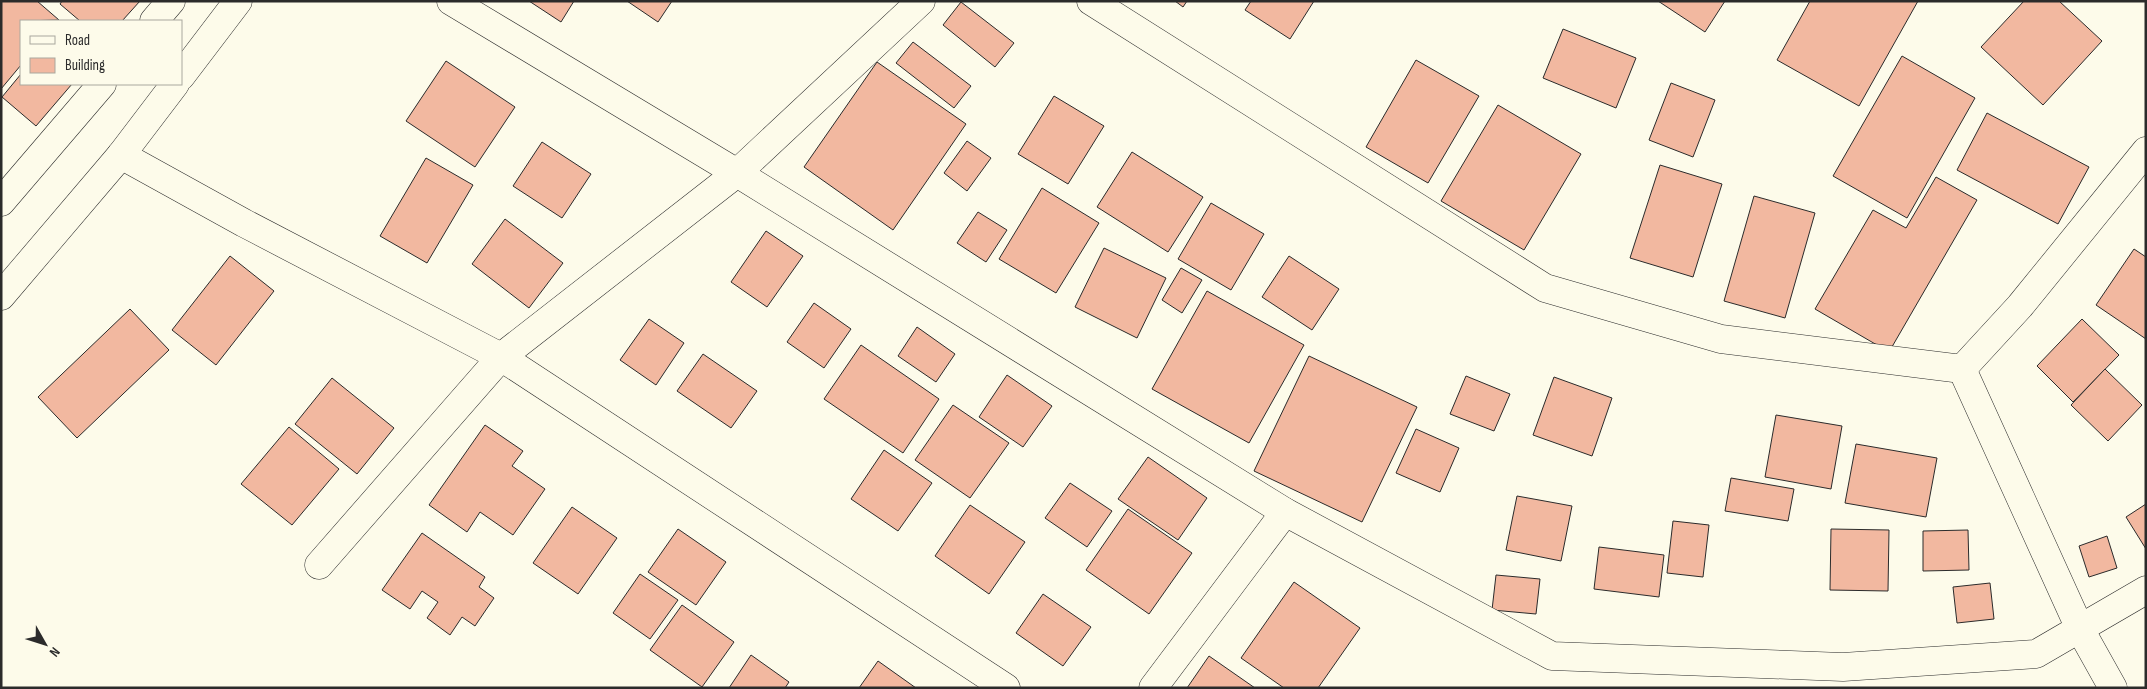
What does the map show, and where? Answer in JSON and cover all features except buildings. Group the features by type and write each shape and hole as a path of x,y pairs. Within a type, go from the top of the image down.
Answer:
{"main road":[{"path":"155,20 171,1"},
{"path":"182,75 238,1"},
{"path":"451,1 737,172 1285,512 1552,656 1843,667 2036,654 2146,590"},
{"path":"319,565 501,357 737,172 921,1"},
{"path":"1091,1 1545,288 1721,339 1962,369"},
{"path":"1,202 101,85"},
{"path":"1,296 121,155 174,85"},
{"path":"1962,369 2020,306 2146,151"},
{"path":"121,155 244,223 501,357 1006,688"},
{"path":"1962,369 2080,629 2113,688"},
{"path":"1153,688 1285,512"}]}
